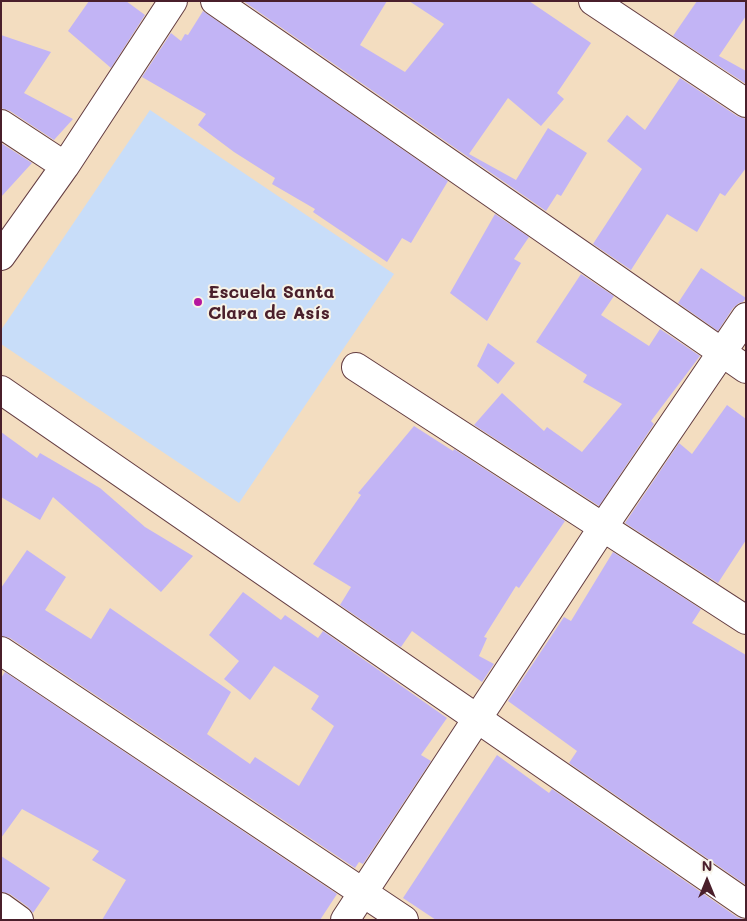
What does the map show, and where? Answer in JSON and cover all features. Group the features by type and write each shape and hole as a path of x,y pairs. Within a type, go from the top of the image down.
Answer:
{"street":[{"path":"1,256 64,166 174,1"},
{"path":"214,1 746,369"},
{"path":"594,1 746,103"},
{"path":"1,124 64,166"},
{"path":"345,920 603,527 746,317"},
{"path":"356,367 746,620"},
{"path":"1,390 746,904"},
{"path":"1,651 404,920"},
{"path":"1,907 19,920"}],"shaded area":[{"name":"Escuela Santa Clara de Asís","path":"150,110 394,274 239,503 1,344 1,330"}],"building":[{"path":"89,1 126,1 145,15 111,68 68,31"},
{"path":"243,1 387,1 360,45 405,72 444,24 409,1 529,1 591,43 557,93 564,99 541,126 508,98 469,154 516,180 548,128 587,153 561,196 557,194 546,211"},
{"path":"697,1 746,1 746,16 719,56 746,71 746,84 673,36"},
{"path":"203,11 448,181 411,243 402,238 387,262 313,212 315,209 272,184 275,178 234,152 198,125 206,114 142,77 171,33 181,41 185,34 188,35"},
{"path":"1,35 51,52 24,93 73,119 54,140 10,111 1,108"},
{"path":"680,78 737,116 746,119 746,168 725,196 720,193 697,232 667,214 631,270 593,244 642,169 607,141 627,115 645,130"},
{"path":"1,143 32,163 1,197"},
{"path":"495,214 529,237 514,259 521,263 487,321 450,293"},
{"path":"701,268 746,298 733,308 718,331 678,303"},
{"path":"581,274 614,296 601,315 649,346 660,329 700,356 651,421 654,424 599,506 474,425 502,393 544,431 547,427 582,452 622,404 583,382 587,375 536,342"},
{"path":"488,343 515,363 498,384 477,366"},
{"path":"727,405 746,419 746,540 718,583 625,523 679,443 692,454"},
{"path":"414,426 453,451 454,449 565,521 519,588 516,586 484,637 487,638 479,656 494,664 482,682 412,631 401,647 340,605 351,587 313,564 361,495 358,493"},
{"path":"1,432 37,458 40,453 100,488 145,527 193,556 161,592 53,497 40,520 1,497"},
{"path":"27,550 66,577 45,610 91,639 110,608 231,692 207,734 250,764 255,757 299,786 334,726 311,709 319,696 274,666 250,700 224,679 239,661 209,635 243,592 281,620 285,615 318,638 323,631 447,718 421,755 431,761 363,864 359,862 355,868 10,638 1,636 1,588"},
{"path":"613,552 701,609 692,623 746,655 746,885 569,763 577,751 508,701 564,617 571,621"},
{"path":"5,672 337,894 320,920 102,920 126,880 92,860 99,851 22,809 1,838 1,678"},
{"path":"497,755 549,793 552,789 737,917 746,920 436,920 403,898"},
{"path":"1,856 50,888 33,913 10,894 1,892"}],"place":[{"name":"Escuela Santa Clara de Asís","path":"198,302"}]}
